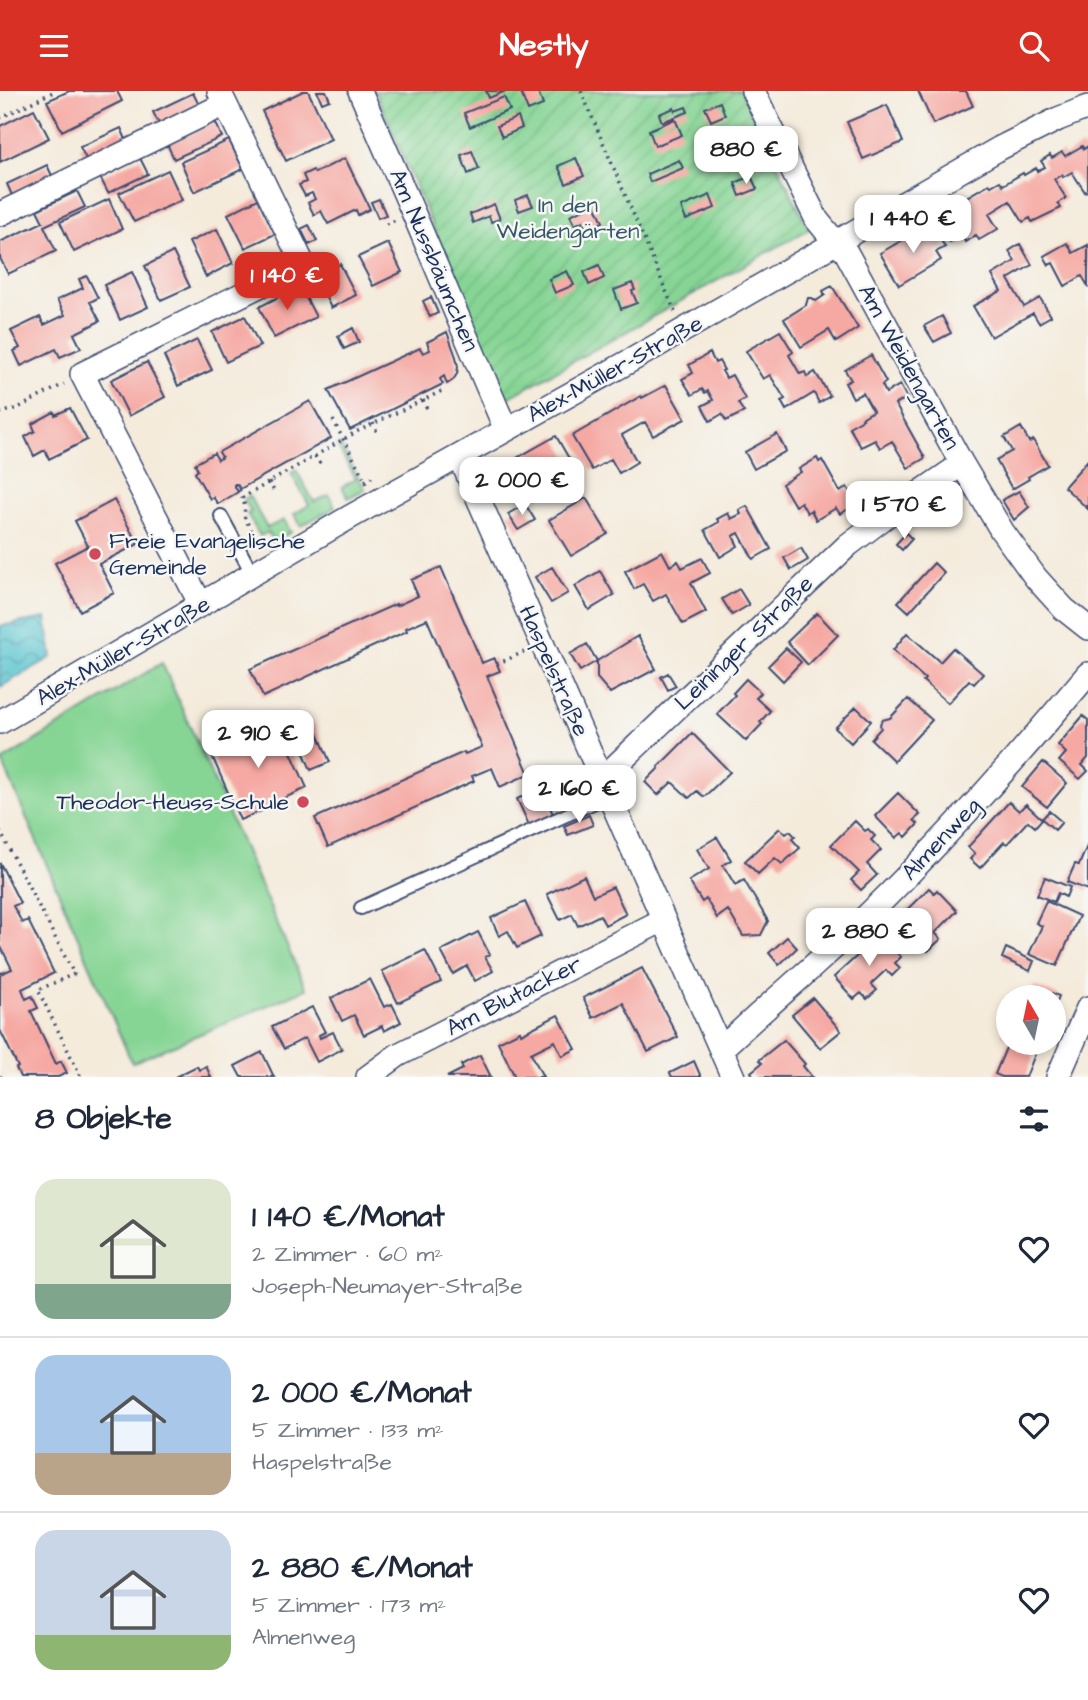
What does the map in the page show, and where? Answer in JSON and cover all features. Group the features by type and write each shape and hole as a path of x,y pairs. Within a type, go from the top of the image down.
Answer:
{"street":[{"name":"Am Nussbäumchen","path":"360,91 506,430"},
{"name":"Am Weidengarten","path":"753,91 817,220 848,256 962,464 1002,531 1064,609 1088,628"},
{"path":"0,214 222,97 303,264 82,375 201,605"},
{"name":"Alex-Müller-Straße","path":"0,722 350,517 460,457 1000,148 1058,118 1088,107"},
{"name":"Haspelstraße","path":"460,457 733,1077"},
{"name":"Leininger Straße","path":"605,788 848,545 962,464"},
{"name":"Almenweg","path":"721,1049 873,911 1018,756 1088,674"},
{"name":"Am Blutacker","path":"368,1077 398,1055 663,920"},
{"path":"1058,1077 1088,1008"}],"lane":[{"path":"221,516 253,575"},
{"path":"361,908 605,788"}],"path":[{"path":"0,118 55,91"},
{"path":"581,91 675,311"},
{"path":"386,224 393,222"},
{"path":"0,413 16,409 82,375"},
{"path":"242,498 356,432 442,391"},
{"path":"423,400 428,412"},
{"path":"333,420 371,492"},
{"path":"373,423 378,435"},
{"path":"315,456 321,465"},
{"path":"365,481 372,477"},
{"path":"269,482 274,491"},
{"path":"235,484 245,506 244,516 264,554"},
{"path":"497,664 517,655"},
{"path":"0,831 74,974 38,991 81,1077"}],"green space":[{"name":"In den Weidengärten","path":"375,91 741,91 809,229 506,399"},
{"path":"340,444 365,489 348,498 342,487 356,479 337,446"},
{"path":"296,470 314,502 329,495 335,507 301,526 294,514 309,505 291,473"},
{"path":"249,496 267,528 284,520 291,532 273,542 268,532 260,536 247,514 251,512 244,499"},
{"path":"162,663 306,989 132,1063 2,761"}],"water":[{"path":"46,618 52,657 0,687 0,626"}],"building":[{"path":"69,91 117,91 122,101 62,131 47,101"},
{"path":"308,91 331,139 286,161 262,111"},
{"path":"317,91 326,91 330,100 322,103"},
{"path":"486,91 506,91 489,98"},
{"path":"538,91 543,105 528,111 521,93"},
{"path":"918,91 966,91 973,106 933,124"},
{"path":"193,93 201,109 161,128 153,112"},
{"path":"504,97 510,110 470,127 464,113"},
{"path":"720,102 725,115 711,121 705,108"},
{"path":"887,105 903,142 863,159 847,122"},
{"path":"686,107 688,112 662,122 659,114"},
{"path":"34,109 49,138 0,162 0,126"},
{"path":"518,117 522,128 502,137 497,126"},
{"path":"675,119 682,135 655,146 649,130"},
{"path":"215,121 222,137 174,159 167,144"},
{"path":"121,128 128,144 88,163 80,147"},
{"path":"229,140 243,169 194,192 181,162"},
{"path":"1082,146 1084,149 1088,146 1088,190 1085,192 1072,172 1063,177 1062,175 1054,179 1066,198 1058,203 1061,208 1032,222 1030,218 1023,222 1010,201 989,214 998,229 979,240 976,235 965,242 962,235 950,242 937,220 955,209 953,205 989,184 991,186 1000,181 1003,185 1023,173 1024,175 1036,168 1037,171 1045,167 1041,161 1050,155 1052,158 1062,152 1065,156"},
{"path":"472,151 479,169 468,174 461,155"},
{"path":"140,158 148,174 108,193 100,177"},
{"path":"345,158 370,209 358,215 356,210 328,224 321,211 314,215 308,203 315,199 312,193 305,196 299,185 306,182 303,175 313,170 315,173"},
{"path":"576,158 584,176 566,184 558,166"},
{"path":"679,160 683,168 650,182 647,174"},
{"path":"47,165 54,180 14,200 7,184"},
{"path":"168,170 182,200 134,222 119,193"},
{"path":"751,176 757,189 740,196 735,183"},
{"path":"77,191 85,207 44,226 56,251 8,274 0,258 0,242 43,222 37,210"},
{"path":"528,195 533,206 519,211 515,200"},
{"path":"710,195 715,208 686,220 681,207"},
{"path":"109,199 122,229 74,252 60,222"},
{"path":"258,199 275,234 245,248 228,214"},
{"path":"379,199 386,215 378,218 371,202"},
{"path":"494,204 500,219 491,222 489,216 473,223 470,214"},
{"path":"595,204 603,222 586,229 583,221 575,225 570,215"},
{"path":"309,225 317,241 309,245 301,229"},
{"path":"933,226 945,247 936,252 941,260 899,285 880,253 922,229 924,232"},
{"path":"217,229 233,263 206,277 189,242"},
{"path":"388,243 402,272 373,286 358,257"},
{"path":"1067,243 1073,253 1088,245 1088,286 1082,276 1065,286 1053,263 1049,265 1044,256"},
{"path":"1020,244 1032,265 1008,279 1024,307 1040,298 1051,316 1039,323 1033,313 991,337 973,306 1001,291 992,275 1015,261 1009,251"},
{"path":"173,252 190,287 161,300 145,266"},
{"path":"340,264 356,295 331,308 315,276"},
{"path":"599,265 604,278 589,285 584,272"},
{"path":"567,271 574,285 555,293 549,279"},
{"path":"132,272 148,307 120,320 104,285"},
{"path":"87,276 98,298 90,302 100,321 74,334 81,348 60,357 56,349 21,366 14,351 20,348 11,331 40,317 44,325 65,315 57,300 83,288 79,279"},
{"path":"632,283 637,303 621,309 614,290"},
{"path":"300,286 316,317 274,338 259,307"},
{"path":"832,286 858,328 836,342 829,330 801,347 784,319 806,305 808,298 816,301 825,295 823,291"},
{"path":"431,297 438,313 430,317 423,301"},
{"path":"245,316 260,346 226,362 212,332"},
{"path":"942,316 951,333 934,342 924,326"},
{"path":"353,328 359,342 344,349 338,336"},
{"path":"780,331 793,352 789,355 800,374 805,372 807,377 815,372 830,396 819,403 814,393 786,410 781,401 785,399 770,375 763,379 746,351"},
{"path":"447,332 458,367 453,380 447,384 444,376 440,379 443,384 350,430 328,390 420,348 423,353 430,350 427,342"},
{"path":"197,340 212,370 178,386 164,356"},
{"path":"710,353 715,363 719,361 726,378 732,375 745,399 738,403 744,412 726,421 722,414 710,421 702,406 713,400 708,391 705,393 702,389 692,395 682,379 693,373 689,365"},
{"path":"871,355 886,382 882,385 886,393 900,385 907,398 895,404 925,458 908,468 892,441 880,448 875,440 861,447 849,427 873,411 863,393 853,398 845,383 851,380 845,370"},
{"path":"147,362 165,397 129,416 111,380"},
{"path":"666,385 685,419 653,436 645,422 622,435 637,462 619,473 611,459 592,470 572,436 641,396 642,398"},
{"path":"310,401 331,438 240,489 235,484 238,492 218,504 213,497 210,499 195,473 198,470 195,464 214,453 218,460 222,457 219,452"},
{"path":"70,408 87,440 49,459 45,450 34,456 25,437 35,431 32,424 54,412 55,415"},
{"path":"1021,427 1029,442 1033,440 1048,465 1012,489 996,460 1012,451 1004,437"},
{"path":"777,434 786,451 754,469 745,452"},
{"path":"556,436 578,474 558,485 554,478 534,490 517,458"},
{"path":"817,458 819,462 822,460 840,492 847,487 857,504 840,514 836,508 816,520 811,510 807,513 801,502 795,506 782,484"},
{"path":"1088,460 1088,509 1064,487"},
{"path":"1019,491 1029,507 1014,520 1002,500"},
{"path":"586,498 608,534 571,556 549,520"},
{"name":"Freie Evangelische Gemeinde","path":"114,500 138,544 99,564 114,593 80,611 55,563 88,546 75,521"},
{"path":"525,504 535,520 518,530 508,514"},
{"path":"747,506 771,549 753,559 739,533 733,536 738,546 720,557 705,530 728,513 731,519 741,514 739,510"},
{"path":"906,533 912,539 902,550 896,544"},
{"path":"801,548 808,560 791,570 784,558"},
{"path":"662,551 670,566 678,561 682,568 702,558 710,573 691,583 706,612 683,624 666,594 653,601 643,584 634,589 625,571"},
{"path":"934,563 944,573 909,612 898,602"},
{"path":"441,567 482,663 494,658 500,671 487,676 529,774 500,787 492,768 472,776 474,781 328,847 315,818 464,752 465,754 482,747 427,619 406,628 407,631 263,697 250,669 418,596 411,580"},
{"path":"552,567 568,593 551,603 535,577"},
{"path":"600,571 614,595 589,610 575,586"},
{"path":"739,589 749,605 732,615 722,599"},
{"path":"817,613 838,635 808,665 787,642"},
{"path":"907,633 940,662 953,648 983,674 974,684 969,680 948,703 893,650"},
{"path":"638,636 656,669 610,693 597,678 597,661"},
{"path":"587,644 597,661 580,671 570,654"},
{"path":"786,648 801,662 783,681 768,666"},
{"path":"668,673 676,686 668,690 661,677"},
{"path":"746,679 761,693 756,698 770,711 746,741 717,714"},
{"path":"908,699 932,720 894,761 871,739 881,728 882,720 890,718"},
{"path":"856,707 871,721 851,743 835,728"},
{"path":"1083,716 1088,720 1088,758 1082,765 1088,771 1080,779 1059,761 1066,753 1058,745"},
{"path":"277,721 307,788 240,820 209,749"},
{"path":"313,722 330,762 311,770 294,730"},
{"path":"692,733 730,772 704,797 697,791 689,798 672,782 658,795 645,782"},
{"path":"1043,762 1067,783 1047,807 1022,787"},
{"path":"541,788 553,814 529,825 517,799"},
{"path":"898,793 920,815 914,820 918,824 906,837 902,833 896,838 875,816"},
{"path":"1009,802 1019,811 1026,804 1042,819 1035,827 1028,821 980,868 970,859 975,854 968,847"},
{"path":"1049,811 1062,822 1055,830 1042,819"},
{"path":"589,815 593,825 568,835 564,826"},
{"path":"855,821 875,836 871,840 881,850 867,864 877,875 861,890 851,880 859,872 831,845"},
{"path":"780,828 786,834 790,831 795,836 792,839 800,848 782,864 775,858 758,874 745,861"},
{"path":"717,837 731,860 723,865 735,885 744,880 768,921 761,935 743,936 728,910 717,918 706,899 702,902 689,881 709,869 697,849"},
{"path":"1088,844 1088,890 1067,882 1075,864 1079,865"},
{"path":"0,863 20,903 13,906 22,923 28,920 54,973 22,989 26,999 32,996 38,1008 31,1011 56,1064 61,1061 67,1073 58,1077 20,1077 0,1030 0,974 12,969 0,945"},
{"path":"584,876 593,896 613,887 626,914 605,925 600,915 578,926 572,914 560,920 547,894"},
{"path":"1045,877 1070,887 1066,897 1058,893 1054,902 1037,895"},
{"path":"929,888 934,893 937,890 957,911 935,933 941,939 928,951 909,932 896,944 884,932"},
{"path":"1046,901 1079,916 1057,966 1029,954 1042,926 1036,923"},
{"path":"525,902 541,936 517,948 508,931 499,936 491,918"},
{"path":"478,932 490,955 485,957 493,971 475,981 467,966 453,974 441,951"},
{"path":"880,935 901,957 895,963 900,968 892,976 886,970 871,984 877,990 867,999 861,993 854,999 834,977"},
{"path":"787,937 797,948 779,965 769,953"},
{"path":"1006,948 1034,961 1030,971 1002,958"},
{"path":"425,950 441,982 398,1003 382,971"},
{"path":"642,968 678,1037 648,1052 623,1003 593,1018 583,998"},
{"path":"370,979 384,1007 392,1004 401,1022 384,1031 382,1026 364,1035 354,1015 342,1021 331,998"},
{"path":"813,998 841,1031 820,1048 792,1015"},
{"path":"312,1007 325,1032 319,1035 320,1038 333,1032 342,1049 317,1062 305,1038 284,1049 272,1027"},
{"path":"558,1015 576,1049 562,1056 555,1041 531,1053 543,1077 515,1077 498,1042 520,1031 521,1034"},
{"path":"784,1040 805,1064 803,1066 812,1077 754,1077 751,1072 762,1063 759,1060"},
{"path":"262,1052 274,1077 241,1077 235,1066"},
{"path":"480,1055 491,1077 447,1077 463,1069 461,1065"},
{"path":"1003,1055 1035,1055 1026,1077 1002,1077 995,1074"},
{"path":"694,1061 701,1077 672,1077 670,1073"},
{"path":"197,1066 199,1070 206,1066 211,1077 175,1077"}],"place":[{"name":"Freie Evangelische Gemeinde","path":"95,554"},
{"name":"Theodor-Heuss-Schule","path":"303,802"}]}
